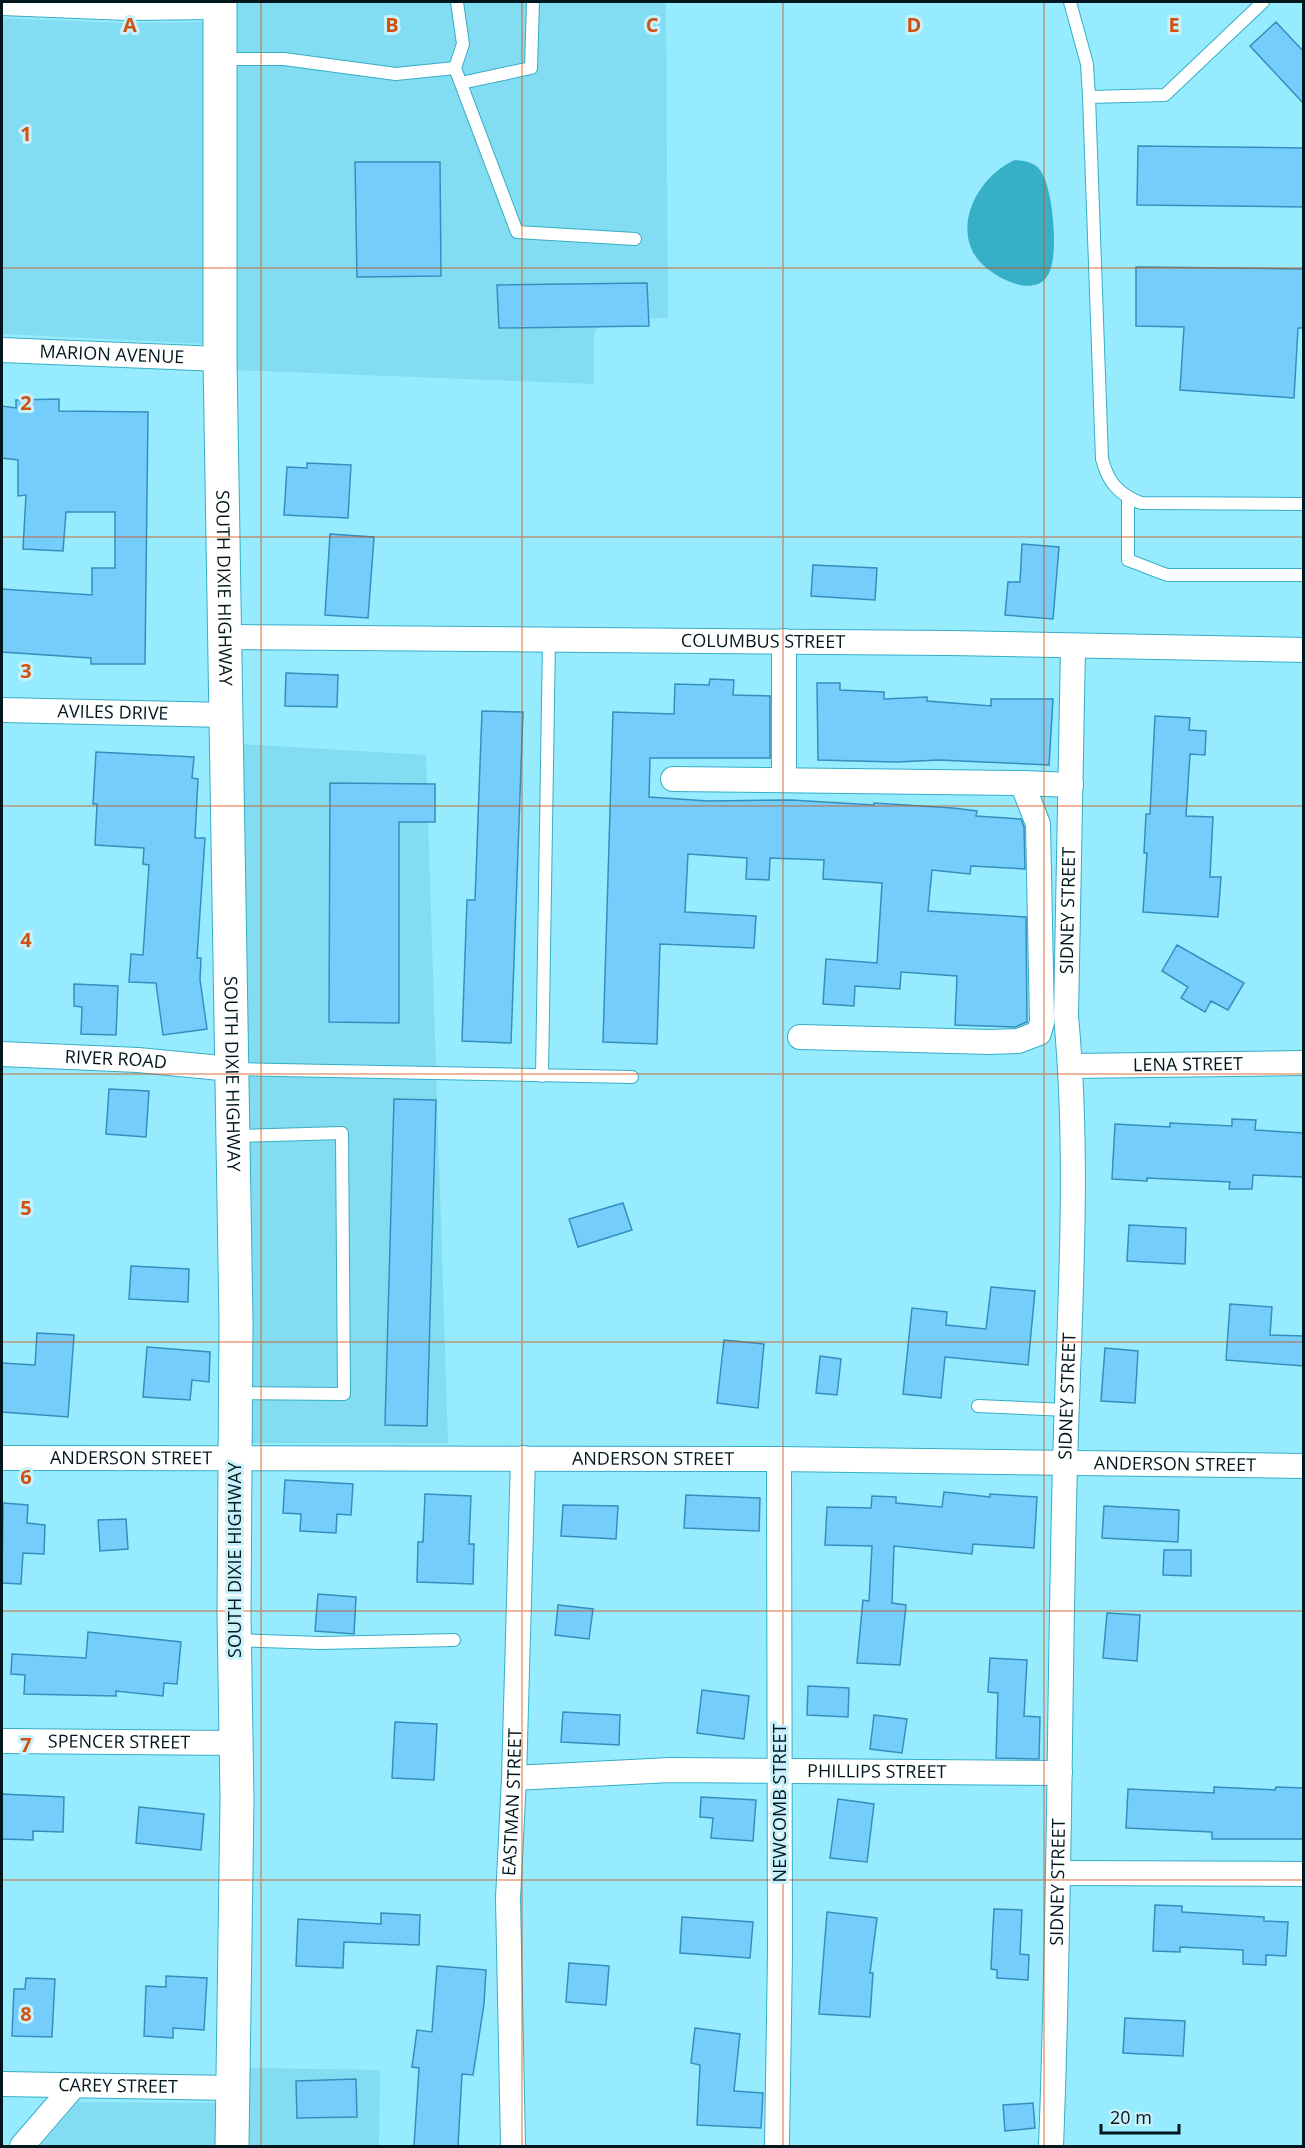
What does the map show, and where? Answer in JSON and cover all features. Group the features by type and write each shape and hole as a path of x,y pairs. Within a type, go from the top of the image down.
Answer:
{"main road":[{"name":"SOUTH DIXIE HIGHWAY","path":"220,4 220,360 233,1136 237,1743 232,2146"}],"street":[{"path":"2,3 127,8 220,4"},
{"name":"MARION AVENUE","path":"2,350 220,360"},
{"name":"COLUMBUS STREET","path":"225,637 784,641 1304,650"},
{"path":"784,641 784,780"},
{"name":"SIDNEY STREET","path":"1051,2146 1065,1464 1071,1308 1071,1066 1066,1016 1073,646"},
{"name":"AVILES DRIVE","path":"2,710 226,714"},
{"path":"674,779 1071,784"},
{"path":"800,1036 989,1042 1018,1041 1039,1033 1042,1013 1038,824 1022,783"},
{"name":"RIVER ROAD","path":"2,1054 138,1060 231,1069"},
{"name":"LENA STREET","path":"1071,1066 1304,1063"},
{"name":"ANDERSON STREET","path":"2,1458 779,1459 1304,1466"},
{"name":"EASTMAN STREET","path":"513,2146 508,1898 514,1778 523,1458"},
{"name":"NEWCOMB STREET","path":"777,2146 780,1769 779,1459"},
{"name":"SPENCER STREET","path":"2,1741 237,1743"},
{"name":"PHILLIPS STREET","path":"514,1778 670,1770 780,1769 1060,1773"},
{"path":"1058,1873 1304,1874"},
{"name":"CAREY STREET","path":"2,2084 233,2088"},
{"path":"22,2146 73,2086"}],"lane":[{"path":"457,2 463,44 454,68 518,232 635,239"},
{"path":"461,83 531,68 533,2"},
{"path":"1070,2 1087,64 1094,172 1102,459 1106,474 1114,487 1128,498 1141,502 1304,504"},
{"path":"1089,97 1165,95 1263,2"},
{"path":"220,59 284,59 396,74 454,68"},
{"path":"1128,498 1128,560 1167,575 1304,575"},
{"path":"542,1076 549,639"},
{"path":"231,1069 632,1077"},
{"path":"233,1136 342,1133 344,1394 235,1393"},
{"path":"978,1406 1067,1410"},
{"path":"235,1640 321,1643 454,1640"}],"shaded area":[{"path":"234,2 666,2 668,318 605,319 594,332 594,384 233,370"},
{"path":"2,18 127,23 207,22 207,344 2,334"},
{"path":"1015,160 1025,161 1038,167 1045,178 1051,205 1054,236 1052,264 1043,281 1035,285 1016,284 988,270 972,251 968,236 968,221 979,191 989,178"},
{"path":"240,744 426,755 448,1443 248,1443"},
{"path":"246,2068 380,2070 379,2146 246,2146"},
{"path":"78,2102 220,2103 219,2146 40,2146"}],"building":[{"path":"1276,22 1304,52 1304,104 1250,46"},
{"path":"1138,146 1304,148 1304,207 1137,205"},
{"path":"355,162 440,162 441,276 357,277"},
{"path":"1136,267 1304,269 1304,328 1298,328 1294,398 1180,390 1184,327 1136,326"},
{"path":"647,283 649,326 499,328 497,285"},
{"path":"59,399 59,411 148,412 145,664 91,664 91,658 2,652 2,589 92,595 92,568 115,568 115,512 66,512 63,551 23,549 26,495 18,496 18,460 2,458 2,406 16,408 16,400"},
{"path":"307,463 351,465 348,518 284,515 287,467 307,468"},
{"path":"330,534 374,537 368,618 325,615"},
{"path":"1022,544 1059,547 1053,619 1005,615 1008,582 1020,582"},
{"path":"813,565 877,568 875,600 811,596"},
{"path":"286,673 338,675 337,707 285,706"},
{"path":"710,679 734,680 733,695 770,696 770,758 650,758 649,797 708,801 791,800 874,805 874,803 953,808 977,811 976,816 1021,819 1024,827 1025,869 971,866 970,874 932,870 928,911 1026,917 1027,1022 1015,1027 955,1025 957,976 901,972 900,989 855,986 854,1006 823,1004 826,959 877,963 882,883 823,879 824,860 770,858 769,880 746,879 747,858 688,854 685,912 756,916 754,948 660,944 657,1044 603,1042 613,712 674,714 675,684 709,685"},
{"path":"817,683 840,683 840,690 884,692 884,699 927,697 927,701 991,706 991,699 1053,699 1049,765 939,760 896,762 818,760"},
{"path":"482,711 523,712 511,1043 462,1041 467,900 475,900"},
{"path":"1155,716 1190,718 1189,730 1206,731 1205,755 1190,754 1186,816 1213,817 1210,877 1221,877 1218,917 1143,912 1147,853 1144,853 1146,814 1150,814"},
{"path":"96,752 194,757 192,778 198,779 195,838 205,838 197,958 201,958 200,980 207,1029 163,1035 156,983 129,982 131,954 143,955 149,865 143,864 144,848 95,845 97,804 93,804"},
{"path":"330,783 435,784 435,822 399,822 399,1023 329,1022"},
{"path":"1177,945 1244,983 1228,1010 1211,1001 1205,1012 1181,998 1188,987 1162,971"},
{"path":"74,984 118,986 116,1035 81,1034 82,1007 74,1006"},
{"path":"109,1089 149,1091 146,1137 106,1134"},
{"path":"394,1099 436,1100 427,1426 385,1425"},
{"path":"1232,1119 1256,1120 1255,1130 1304,1133 1304,1177 1253,1175 1252,1189 1229,1189 1230,1182 1147,1178 1147,1181 1112,1179 1115,1124 1170,1127 1170,1123 1232,1126"},
{"path":"623,1203 632,1230 578,1247 569,1219"},
{"path":"1129,1225 1186,1228 1185,1264 1127,1261"},
{"path":"131,1266 189,1269 188,1302 129,1299"},
{"path":"991,1287 1035,1291 1028,1365 945,1357 941,1398 903,1394 912,1308 947,1312 946,1325 986,1329"},
{"path":"1230,1304 1272,1307 1270,1335 1304,1336 1304,1366 1226,1360"},
{"path":"37,1333 74,1335 68,1417 2,1412 2,1363 35,1365"},
{"path":"724,1340 764,1344 758,1408 717,1403"},
{"path":"147,1347 210,1352 209,1382 192,1380 190,1400 143,1397"},
{"path":"1105,1348 1138,1351 1135,1403 1101,1401"},
{"path":"820,1356 841,1359 837,1395 816,1393"},
{"path":"285,1480 353,1484 351,1515 337,1514 336,1533 300,1531 301,1514 283,1513"},
{"path":"944,1492 990,1497 990,1494 1037,1497 1034,1548 973,1544 972,1554 894,1546 892,1603 906,1605 900,1665 857,1663 863,1600 869,1601 872,1546 825,1545 827,1507 871,1508 872,1496 896,1497 896,1503 942,1507"},
{"path":"425,1494 471,1496 469,1544 474,1544 473,1584 417,1582 418,1542 423,1542"},
{"path":"686,1495 760,1498 759,1531 684,1528"},
{"path":"3,1503 28,1505 27,1523 45,1525 44,1554 23,1553 21,1584 2,1583"},
{"path":"563,1505 618,1506 616,1539 561,1536"},
{"path":"1104,1506 1179,1510 1178,1542 1102,1538"},
{"path":"126,1519 128,1549 100,1551 98,1520"},
{"path":"1164,1550 1191,1550 1191,1576 1163,1575"},
{"path":"318,1594 356,1597 354,1634 315,1631"},
{"path":"558,1605 593,1609 589,1639 555,1635"},
{"path":"1107,1613 1140,1615 1137,1661 1103,1658"},
{"path":"88,1632 181,1642 177,1684 164,1683 163,1696 116,1691 116,1696 24,1694 25,1675 11,1674 12,1654 86,1658"},
{"path":"990,1658 1027,1660 1024,1716 1040,1717 1039,1759 996,1758 998,1693 988,1692"},
{"path":"808,1686 849,1688 848,1717 807,1715"},
{"path":"702,1690 749,1696 744,1739 697,1733"},
{"path":"563,1712 620,1715 619,1745 561,1742"},
{"path":"874,1715 907,1719 902,1753 870,1749"},
{"path":"395,1722 437,1724 434,1780 392,1778"},
{"path":"1214,1787 1275,1790 1276,1787 1304,1788 1304,1839 1212,1839 1212,1832 1126,1828 1128,1789 1214,1793"},
{"path":"2,1794 64,1797 63,1832 33,1831 33,1840 2,1839"},
{"path":"701,1797 756,1800 753,1841 711,1838 713,1818 700,1817"},
{"path":"838,1799 874,1804 867,1862 830,1858"},
{"path":"139,1807 204,1814 201,1850 136,1843"},
{"path":"1155,1905 1182,1906 1182,1912 1264,1917 1264,1921 1288,1922 1286,1956 1266,1955 1266,1965 1243,1964 1243,1950 1180,1947 1180,1952 1153,1951"},
{"path":"994,1909 1022,1910 1020,1954 1029,1955 1028,1980 997,1978 997,1970 991,1969"},
{"path":"827,1912 877,1918 870,1973 873,1973 870,2017 819,2014"},
{"path":"381,1913 420,1915 419,1945 344,1942 343,1968 296,1966 298,1919 381,1924"},
{"path":"682,1917 753,1922 750,1958 680,1953"},
{"path":"569,1963 609,1966 606,2005 566,2002"},
{"path":"437,1966 486,1970 484,2004 473,2075 462,2074 458,2146 414,2146 419,2068 412,2067 417,2030 432,2032"},
{"path":"166,1976 207,1978 204,2030 173,2028 173,2038 144,2036 146,1986 166,1987"},
{"path":"26,1978 55,1979 52,2037 12,2036 14,1989 25,1989"},
{"path":"1125,2018 1185,2021 1183,2056 1123,2053"},
{"path":"695,2028 740,2034 734,2091 763,2093 761,2128 697,2125 700,2065 691,2063"},
{"path":"356,2079 357,2117 297,2118 296,2081"},
{"path":"1033,2103 1035,2128 1005,2131 1003,2105"}]}
